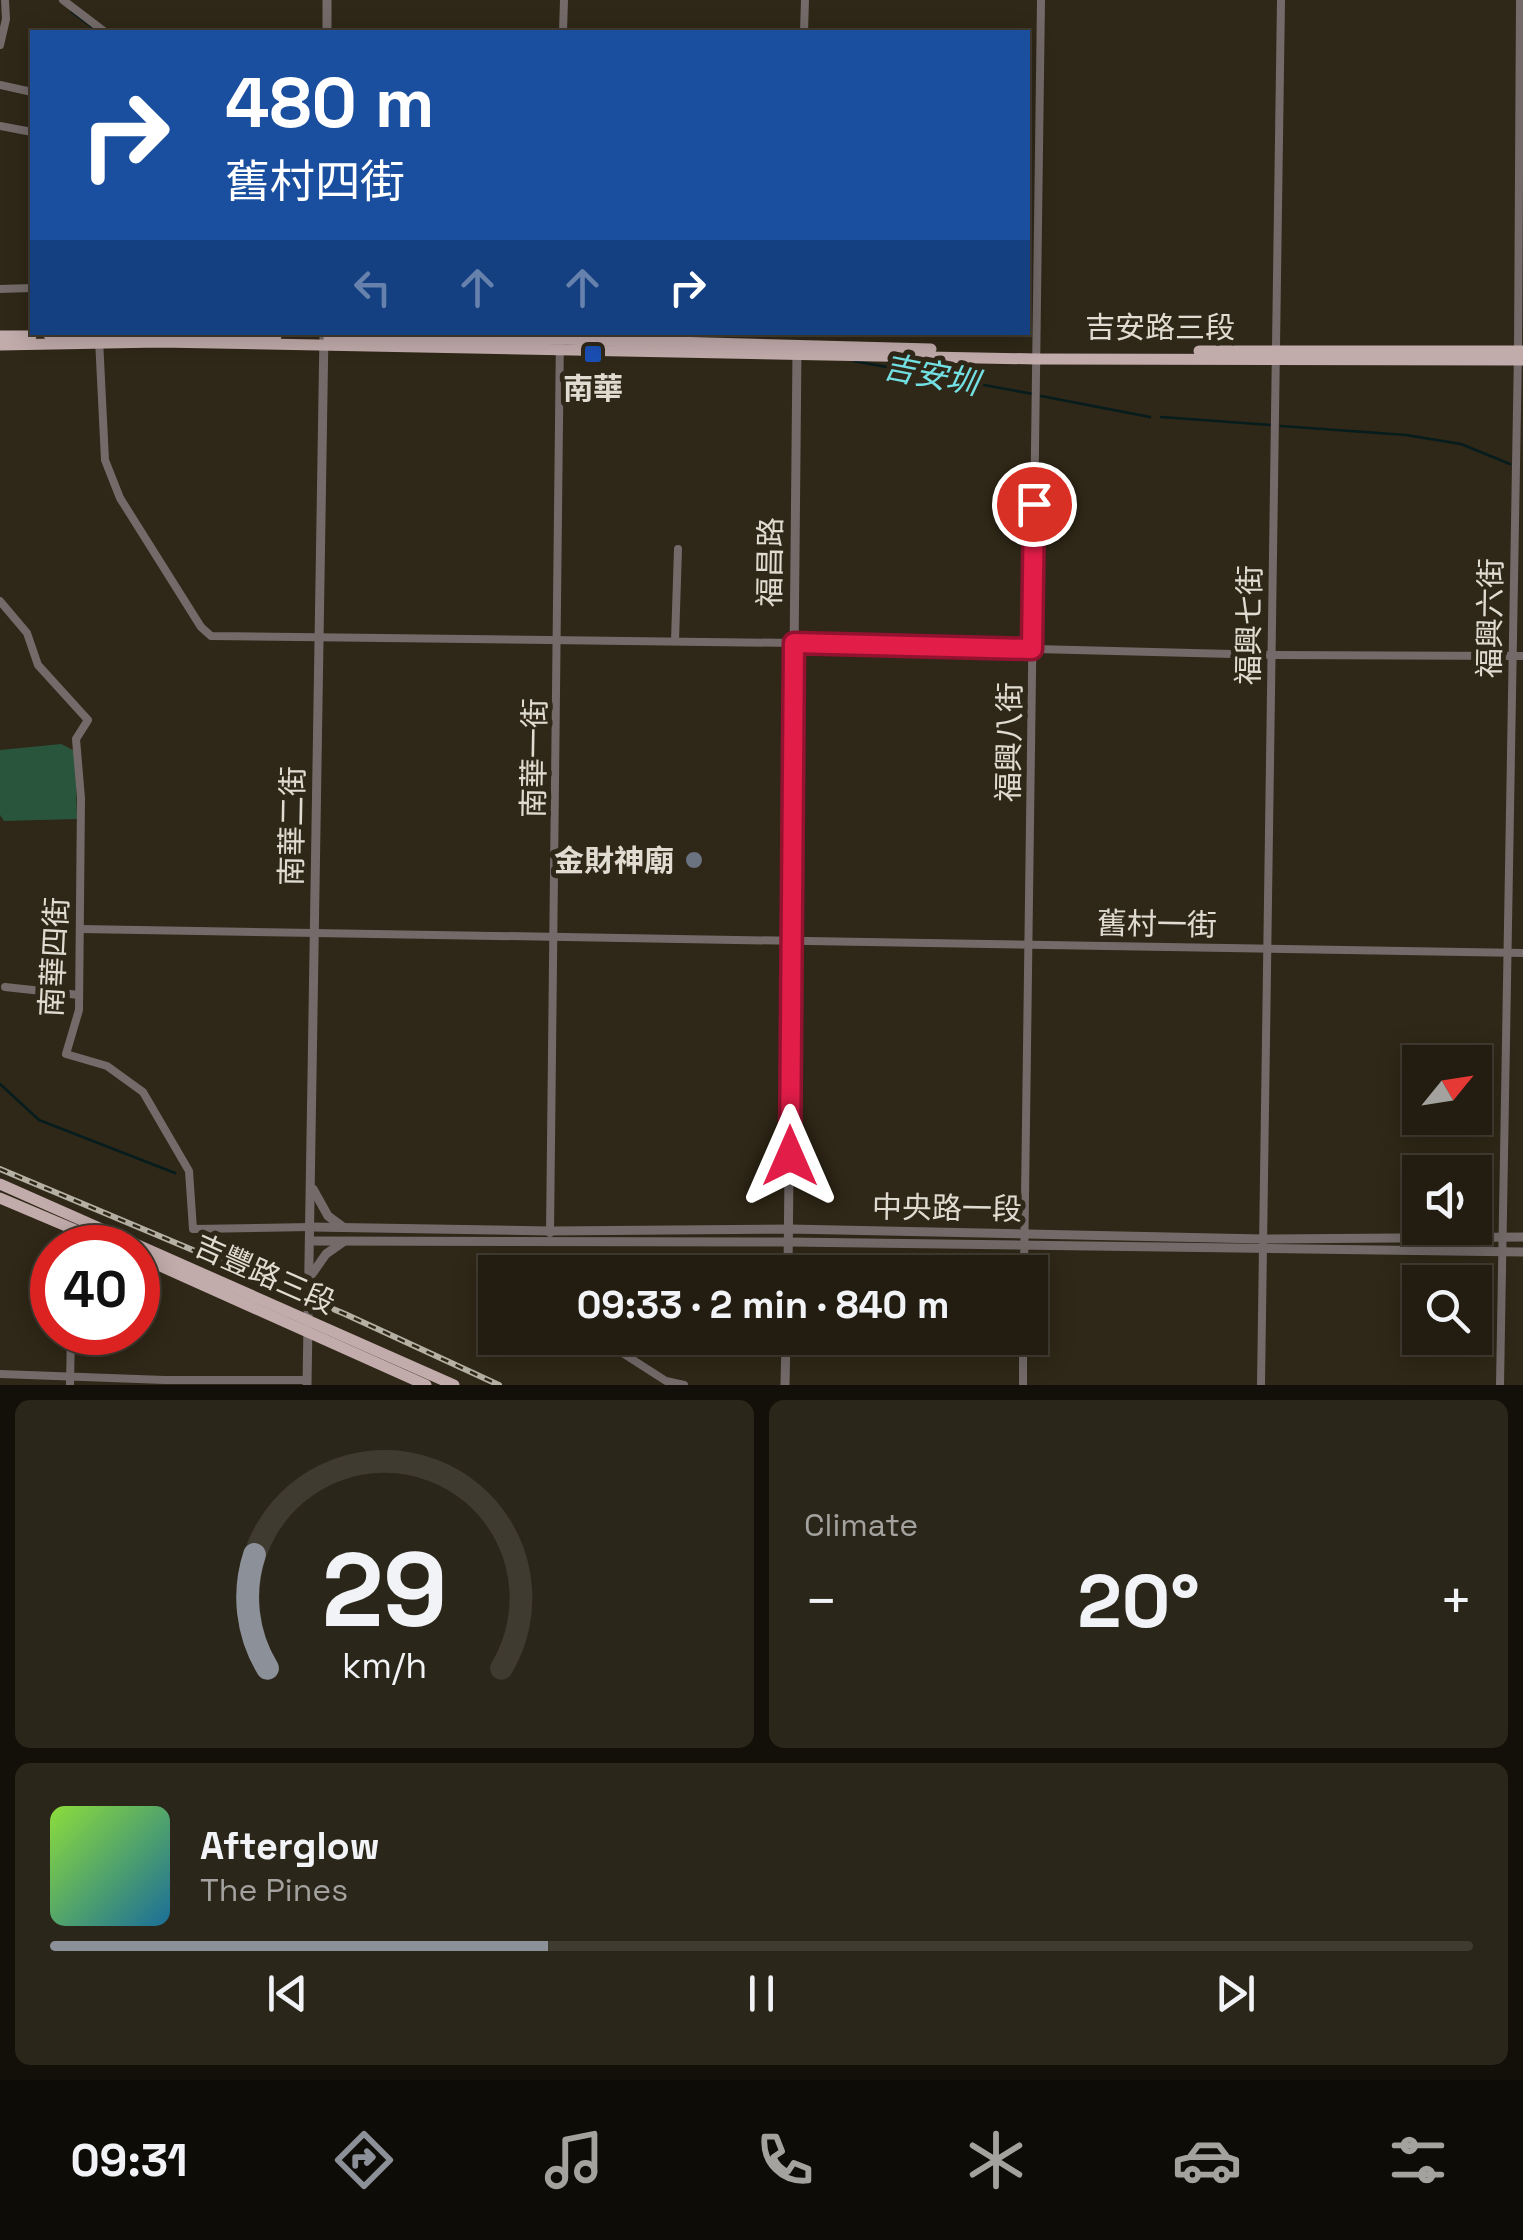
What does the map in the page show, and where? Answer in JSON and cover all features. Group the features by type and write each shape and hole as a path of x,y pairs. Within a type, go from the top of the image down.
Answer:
{"main road":[{"path":"0,336 100,340"},
{"name":"吉安路三段","path":"100,340 160,336 797,344 1037,356 1520,355"},
{"path":"0,345 100,340"},
{"name":"吉豐路三段","path":"0,1184 426,1385"},
{"path":"0,1198 66,1225"},
{"name":"吉豐路三段","path":"160,1265 454,1385"}],"street":[{"path":"0,45 5,0"},
{"path":"63,0 102,30"},
{"path":"326,30 327,0"},
{"path":"564,0 564,30"},
{"path":"804,30 805,0"},
{"name":"福興八街","path":"1025,1255 1041,0"},
{"name":"福興七街","path":"1261,1385 1281,0"},
{"name":"福興六街","path":"1500,1385 1520,355 1520,0"},
{"path":"0,85 30,92"},
{"path":"0,126 30,132"},
{"path":"0,290 30,288"},
{"name":"南華二街","path":"307,1382 324,338"},
{"path":"100,340 106,460 120,498 201,628 211,636 1523,656"},
{"name":"南華一街","path":"550,1244 560,341"},
{"name":"福昌路","path":"789,1255 797,344"},
{"path":"675,642 678,549"},
{"name":"南華四街","path":"0,601 28,633 38,665 88,720 76,740 82,798 79,995 66,1054 107,1066 142,1092 189,1170 193,1229 310,1227"},
{"name":"舊村一街","path":"80,929 1523,953"},
{"path":"5,988 79,995"},
{"path":"312,1188 328,1216 346,1229"},
{"name":"中央路一段","path":"310,1227 790,1229 1523,1252"},
{"name":"中央路一段","path":"1263,1244 1523,1238"},
{"name":"中央路一段","path":"311,1241 550,1244 1025,1239"},
{"path":"310,1276 326,1254 343,1242"},
{"path":"70,1381 71,1355"},
{"path":"625,1355 666,1381 684,1385"},
{"path":"785,1385 786,1355"},
{"path":"1023,1355 1023,1385"},
{"path":"0,1374 70,1381 307,1382"}],"green space":[{"path":"61,744 75,751 77,819 4,821 0,815 0,750"}],"waterway":[{"name":"吉安圳","path":"72,12 96,30"},
{"name":"吉安圳","path":"854,361 1033,394"},
{"name":"吉安圳","path":"1041,396 1150,417"},
{"name":"吉安圳","path":"1161,417 1271,425"},
{"name":"吉安圳","path":"1281,426 1406,435 1461,444 1510,464"},
{"path":"0,1084 39,1120 175,1173"}],"railway":[{"path":"0,1169 345,1314 499,1385"}],"place":[{"name":"南華","path":"593,354"},
{"name":"金財神廟","path":"694,860"}],"route":[{"path":"790,1156 794,643 1032,649 1034,504"}]}
